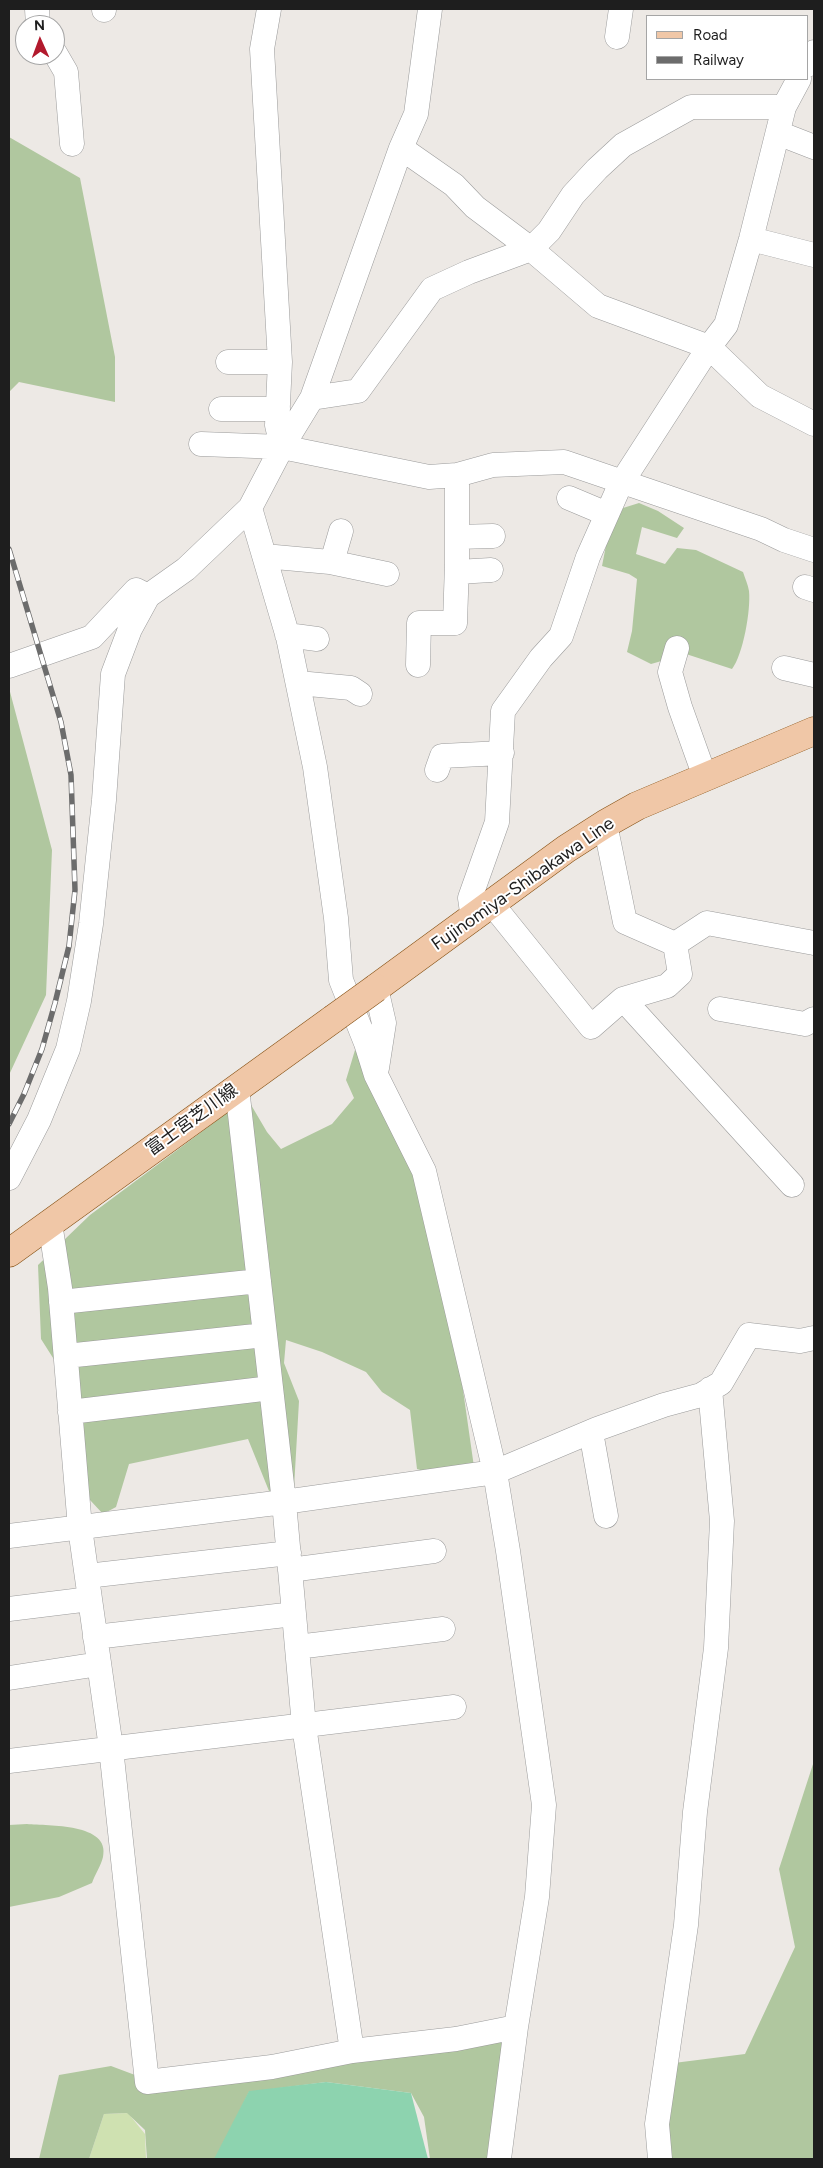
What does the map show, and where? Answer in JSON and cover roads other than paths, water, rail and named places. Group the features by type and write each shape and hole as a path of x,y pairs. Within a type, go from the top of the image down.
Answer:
{"main road":[{"name":"Fujinomiya-Shibakawa Line","path":"376,988 566,849 605,824 637,806 814,731"},
{"name":"富士宮芝川線","path":"9,1252 376,988"}],"street":[{"path":"269,9 262,49 280,362 277,425 282,447"},
{"path":"9,1178 39,1120 68,1049 79,1001 91,924 104,800 114,674 130,629 148,596 186,569 250,508 282,447 312,398 401,148 416,114 430,9"},
{"path":"616,37 621,9"},
{"path":"808,63 814,52"},
{"path":"62,65 66,72 72,144"},
{"path":"675,944 680,974 667,986 623,999 591,1027 470,898 497,822 503,711 541,658 561,636 588,556 623,481 709,347 726,325 751,239 784,107 798,80"},
{"path":"312,398 358,391 432,288 531,249 549,231 573,195 623,145 691,108 784,107"},
{"path":"778,133 814,147"},
{"path":"401,148 454,185 475,207 531,249 598,306 709,347 760,396 814,424"},
{"path":"751,239 814,254"},
{"path":"228,362 280,362"},
{"path":"221,409 278,409"},
{"path":"201,444 282,447 429,477 457,475 493,465 564,462 761,528 784,540 814,550"},
{"path":"418,664 419,623 455,623 457,475"},
{"path":"569,498 607,514"},
{"path":"250,508 287,635 315,767 336,918 341,980 366,1043 376,1075 424,1172 495,1472 544,1806 537,1897 516,2027 499,2159"},
{"path":"332,562 341,531"},
{"path":"457,537 493,536"},
{"path":"264,556 332,562 387,574"},
{"path":"457,572 491,570"},
{"path":"9,666 92,638 136,590 148,596"},
{"path":"287,635 317,639"},
{"path":"677,648 670,672 680,707 705,777"},
{"path":"784,668 814,674"},
{"path":"298,683 350,688 360,694"},
{"path":"437,770 442,756 502,753"},
{"path":"605,824 625,922 675,944"},
{"path":"675,944 707,923 814,943"},
{"path":"376,988 384,1023 376,1075"},
{"path":"623,999 792,1184"},
{"path":"720,1009 805,1024 814,1019"},
{"path":"237,1088 284,1502 304,1726 352,2051"},
{"path":"50,1223 61,1302 80,1528 111,1748 147,2082 272,2067 352,2051 456,2038 516,2027"},
{"path":"61,1302 259,1281"},
{"path":"66,1356 265,1334"},
{"path":"9,1536 284,1502 495,1472 591,1432 664,1405 700,1395 720,1383 749,1336 800,1341 814,1338"},
{"path":"70,1412 271,1388"},
{"path":"660,2159 657,2124 686,1925 695,1812 716,1648 722,1521 710,1389"},
{"path":"591,1432 606,1516"},
{"path":"9,1609 88,1588 289,1561 434,1551"},
{"path":"95,1637 294,1614"},
{"path":"297,1647 443,1629"},
{"path":"9,1678 99,1664"},
{"path":"9,1762 454,1707"}],"railway":[{"path":"9,549 61,722 71,775 75,890 69,946 55,1003 42,1049 24,1094 9,1124"}]}
